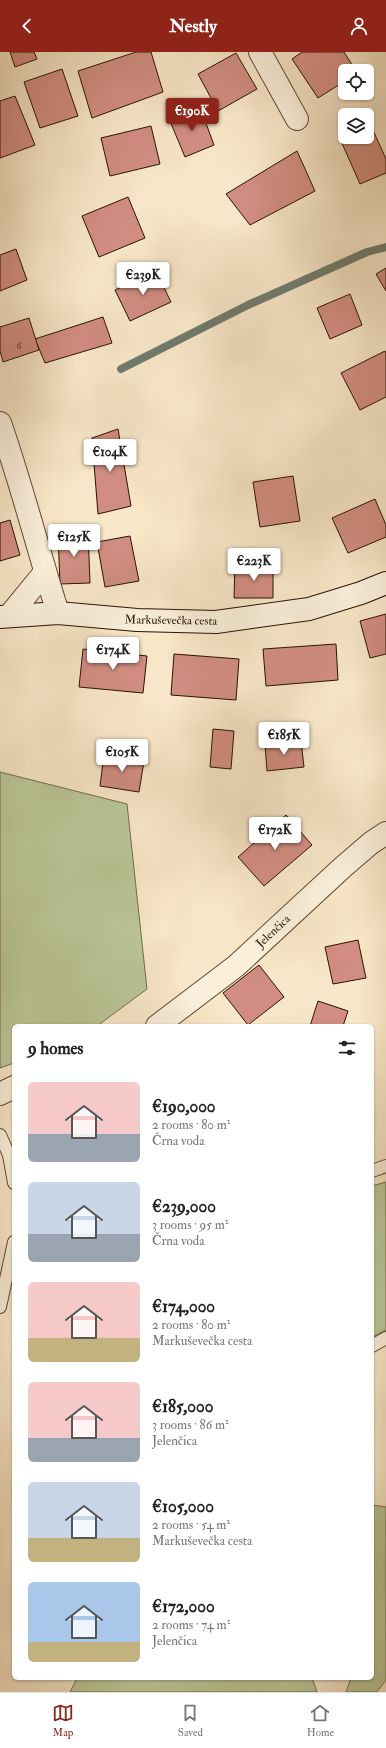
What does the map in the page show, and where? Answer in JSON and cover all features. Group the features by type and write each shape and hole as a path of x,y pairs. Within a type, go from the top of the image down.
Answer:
{"street":[{"path":"260,52 297,119"},
{"path":"0,424 10,452 58,613"},
{"path":"4,617 45,572"},
{"name":"Markuševečka cesta","path":"4,617 58,613 137,620 216,622 309,609 361,593 386,583"},
{"name":"Jelenčica","path":"160,1024 236,966 343,867 371,843 386,833"},
{"path":"0,1094 12,1088"}],"lane":[{"path":"0,1135 9,1155 12,1172"},
{"path":"374,1170 386,1166"},
{"path":"0,1307 12,1251"},
{"path":"374,1345 386,1338"}],"green space":[{"path":"0,772 127,804 147,989 100,1024 12,1024 12,1064 0,1068"},
{"path":"386,1182 386,1330 374,1336 374,1185"},
{"path":"374,1505 386,1507 386,1680 377,1692 346,1692 350,1680 374,1680"},
{"path":"76,1680 313,1680 317,1692 70,1692"}],"building":[{"path":"10,52 34,52 37,59 15,67"},
{"path":"136,52 151,52 163,92 92,118 78,71"},
{"path":"302,52 344,52 352,64 338,64 338,85 318,98 292,59"},
{"path":"236,53 257,89 218,111 198,74"},
{"path":"62,69 78,116 40,128 24,82"},
{"path":"15,96 35,145 0,158 0,101"},
{"path":"200,107 214,145 185,157 170,121"},
{"path":"151,126 160,164 110,176 101,138"},
{"path":"374,132 386,159 386,173 360,184 342,144 374,144"},
{"path":"297,151 315,191 250,225 226,194"},
{"path":"128,197 145,238 99,257 82,216"},
{"path":"16,249 27,280 0,291 0,255"},
{"path":"386,268 386,291 376,274"},
{"path":"156,271 171,302 130,321 115,290"},
{"path":"350,294 362,325 330,339 317,308"},
{"path":"103,317 112,343 45,363 35,339"},
{"path":"29,318 39,350 3,362 0,351 0,327"},
{"path":"385,351 386,397 360,410 341,373"},
{"path":"118,429 131,506 98,514 92,438"},
{"path":"293,476 300,521 260,527 253,482"},
{"path":"375,499 386,525 386,537 348,553 332,518"},
{"path":"10,520 20,555 0,561 0,523"},
{"path":"88,531 90,583 60,584 58,533"},
{"path":"130,536 139,581 105,587 97,542"},
{"path":"235,565 273,566 273,598 234,598"},
{"path":"386,614 386,654 370,658 360,621"},
{"path":"336,644 338,680 266,686 263,649"},
{"path":"83,649 147,656 143,693 79,687"},
{"path":"174,654 239,659 236,700 171,695"},
{"path":"213,729 234,731 231,769 210,767"},
{"path":"301,741 304,767 267,771 265,745"},
{"path":"104,755 144,761 139,792 100,786"},
{"path":"286,815 312,845 264,886 238,857"},
{"path":"358,940 366,978 333,984 325,947"},
{"path":"259,965 284,997 249,1024 247,1024 223,993"},
{"path":"318,1001 348,1011 344,1024 311,1024"}],"waterway":[{"path":"121,369 248,305 367,252 386,247"}]}
